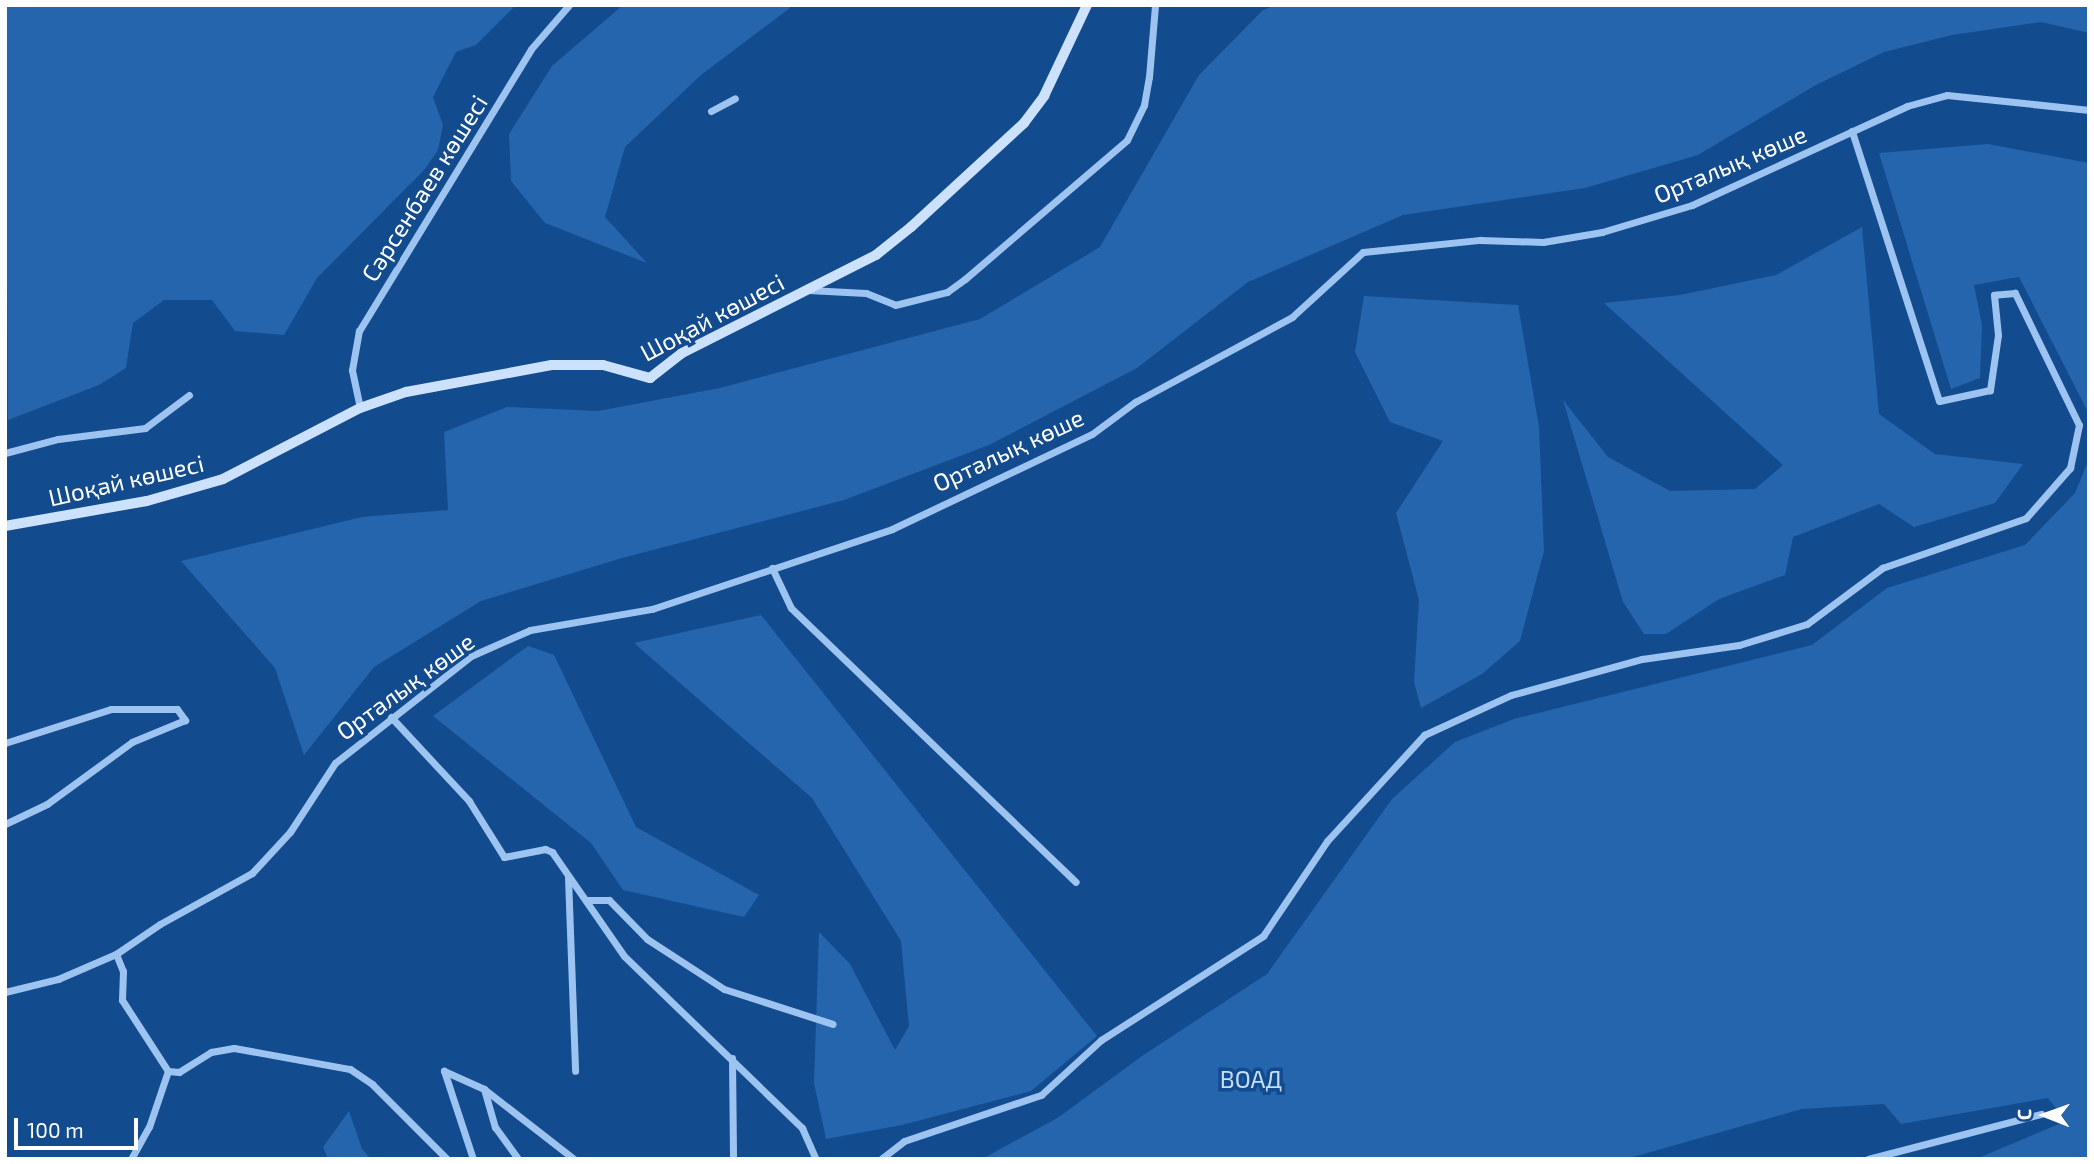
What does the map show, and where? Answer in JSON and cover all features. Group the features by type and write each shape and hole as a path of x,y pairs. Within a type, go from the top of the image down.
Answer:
{"street":[{"name":"Сәрсенбаев көшесі","path":"360,408 352,370 359,331 531,49 569,5"},
{"name":"Шоқай көшесі","path":"5,526 146,500 223,479 360,408 406,392 552,365 603,365 650,378 682,353 885,248 1024,123 1044,96 1087,5"},
{"path":"808,290 866,293 895,305 933,298 965,279 1127,140 1146,96 1155,5"},
{"name":"Орталық көше","path":"5,992 58,979 116,954 160,924 252,873 290,832 335,763 471,656 530,630 652,609 892,529 1092,434 1135,402 1292,317 1363,252 1480,240 1543,242 1602,232 1692,205 1907,107 1947,95 2089,110"},
{"path":"711,111 735,97"},
{"path":"881,1159 904,1141 1041,1095 1101,1040 1263,936 1327,841 1424,735 1511,695 1642,659 1739,645 1807,624 1882,568 2026,517 2070,468 2078,425 2015,293 1994,295 1998,335 1990,390 1939,401 1852,131"},
{"path":"5,453 58,439 145,428 189,395"},
{"path":"772,568 791,608 1076,882"},
{"path":"5,743 111,709 177,709 185,720 132,743 47,804 5,824"},
{"path":"391,718 469,801 504,857 545,849 568,875 624,956 732,1057 802,1128 816,1159"},
{"path":"568,875 575,1072"},
{"path":"586,900 609,900 647,939 724,989 833,1024"},
{"path":"116,954 123,971 122,1000 168,1071"},
{"path":"168,1071 179,1072 211,1052 233,1048 349,1069 372,1084 447,1159"},
{"path":"732,1057 733,1159"},
{"path":"131,1159 149,1127 168,1071"},
{"path":"473,1159 444,1071 485,1089 574,1159"},
{"path":"485,1089 495,1127 518,1159"},
{"path":"1868,1159 2041,1114"}],"green space":[{"path":"5,5 512,5 513,8 476,45 456,52 433,97 443,125 438,150 425,169 317,278 284,335 235,331 212,300 164,300 133,323 126,368 99,385 8,420"},
{"path":"623,5 794,5 701,75 625,147 605,217 647,263 545,223 511,181 509,134 552,66"},
{"path":"1274,5 2089,5 2089,33 2041,22 1952,35 1884,52 1816,85 1698,155 1585,188 1403,215 1248,282 1137,368 989,445 844,500 622,558 481,601 374,667 304,755 275,668 181,561 362,517 448,510 444,432 507,407 598,411 720,388 980,319 1100,247 1199,75 1262,11"},
{"path":"1988,144 2089,163 2089,414 2019,277 1974,285 1982,325 1980,378 1951,389 1879,153"},
{"path":"1862,227 1879,414 1935,454 2023,464 1995,503 1914,527 1879,504 1793,537 1785,575 1719,599 1666,634 1644,634 1623,602 1563,400 1608,457 1670,491 1755,489 1783,465 1604,303 1680,295 1776,275"},
{"path":"1364,296 1518,305 1539,427 1544,551 1520,641 1482,674 1421,708 1414,682 1419,600 1396,513 1443,441 1390,422 1355,352"},
{"name":"ВОАД","path":"2089,459 2089,1159 1976,1159 2066,1121 2048,1098 1901,1124 1884,1104 1802,1109 1626,1159 982,1159 1059,1117 1142,1056 1267,974 1392,799 1455,742 1514,719 1812,645 1887,588 2025,545 2075,493"},
{"path":"761,615 1097,1036 1031,1091 902,1125 826,1139 814,1083 819,932 850,964 895,1050 909,1026 901,941 812,798 634,643"},
{"path":"528,646 554,655 636,827 759,895 744,917 623,890 591,843 433,716"},
{"path":"349,1111 362,1149 371,1159 328,1159 323,1147"}]}
